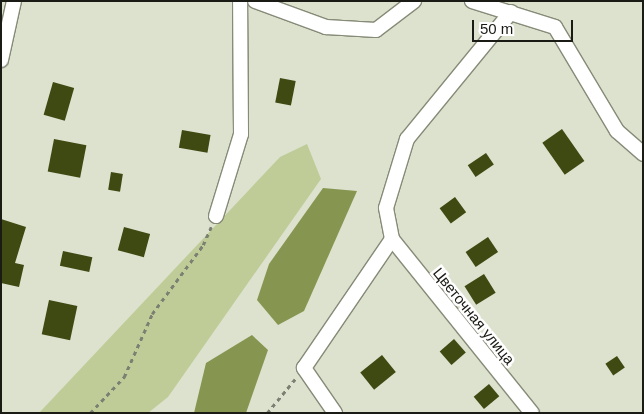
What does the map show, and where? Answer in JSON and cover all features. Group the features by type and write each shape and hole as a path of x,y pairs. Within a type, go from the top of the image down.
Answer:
{"lane":[{"path":"1,60 14,1"},
{"path":"216,216 241,134 240,1"},
{"path":"255,1 326,27 376,30 414,1"},
{"path":"472,1 555,27 618,131 643,154"},
{"path":"335,413 304,368 392,239 386,208 407,138 511,12"},
{"name":"Цветочная улица","path":"392,239 532,413"}],"path":[{"path":"90,413 124,376 152,314 203,245 216,216"},
{"path":"267,413 304,368"}],"shaded area":[{"path":"307,144 321,179 168,397 148,413 39,413 280,157"},
{"path":"323,188 357,191 304,311 278,325 257,300 269,264"},
{"path":"252,335 268,350 246,413 194,413 206,363"}],"building":[{"path":"280,78 296,81 291,106 275,103"},
{"path":"53,82 74,88 65,121 44,115"},
{"path":"562,129 584,161 565,175 542,143"},
{"path":"182,130 211,135 207,153 179,148"},
{"path":"54,139 86,145 80,178 48,171"},
{"path":"486,153 494,165 476,177 468,165"},
{"path":"111,172 123,174 120,192 108,190"},
{"path":"455,197 466,212 451,224 440,208"},
{"path":"1,219 26,227 15,263 24,265 19,287 1,283"},
{"path":"124,227 150,234 144,257 118,250"},
{"path":"488,237 498,252 476,267 466,252"},
{"path":"63,251 92,257 89,272 60,266"},
{"path":"484,274 496,293 476,305 464,286"},
{"path":"49,300 77,306 70,340 42,334"},
{"path":"454,339 466,353 451,365 440,351"},
{"path":"382,355 396,372 374,390 360,373"},
{"path":"617,356 625,368 613,375 605,364"},
{"path":"489,384 499,396 484,409 474,397"}]}
